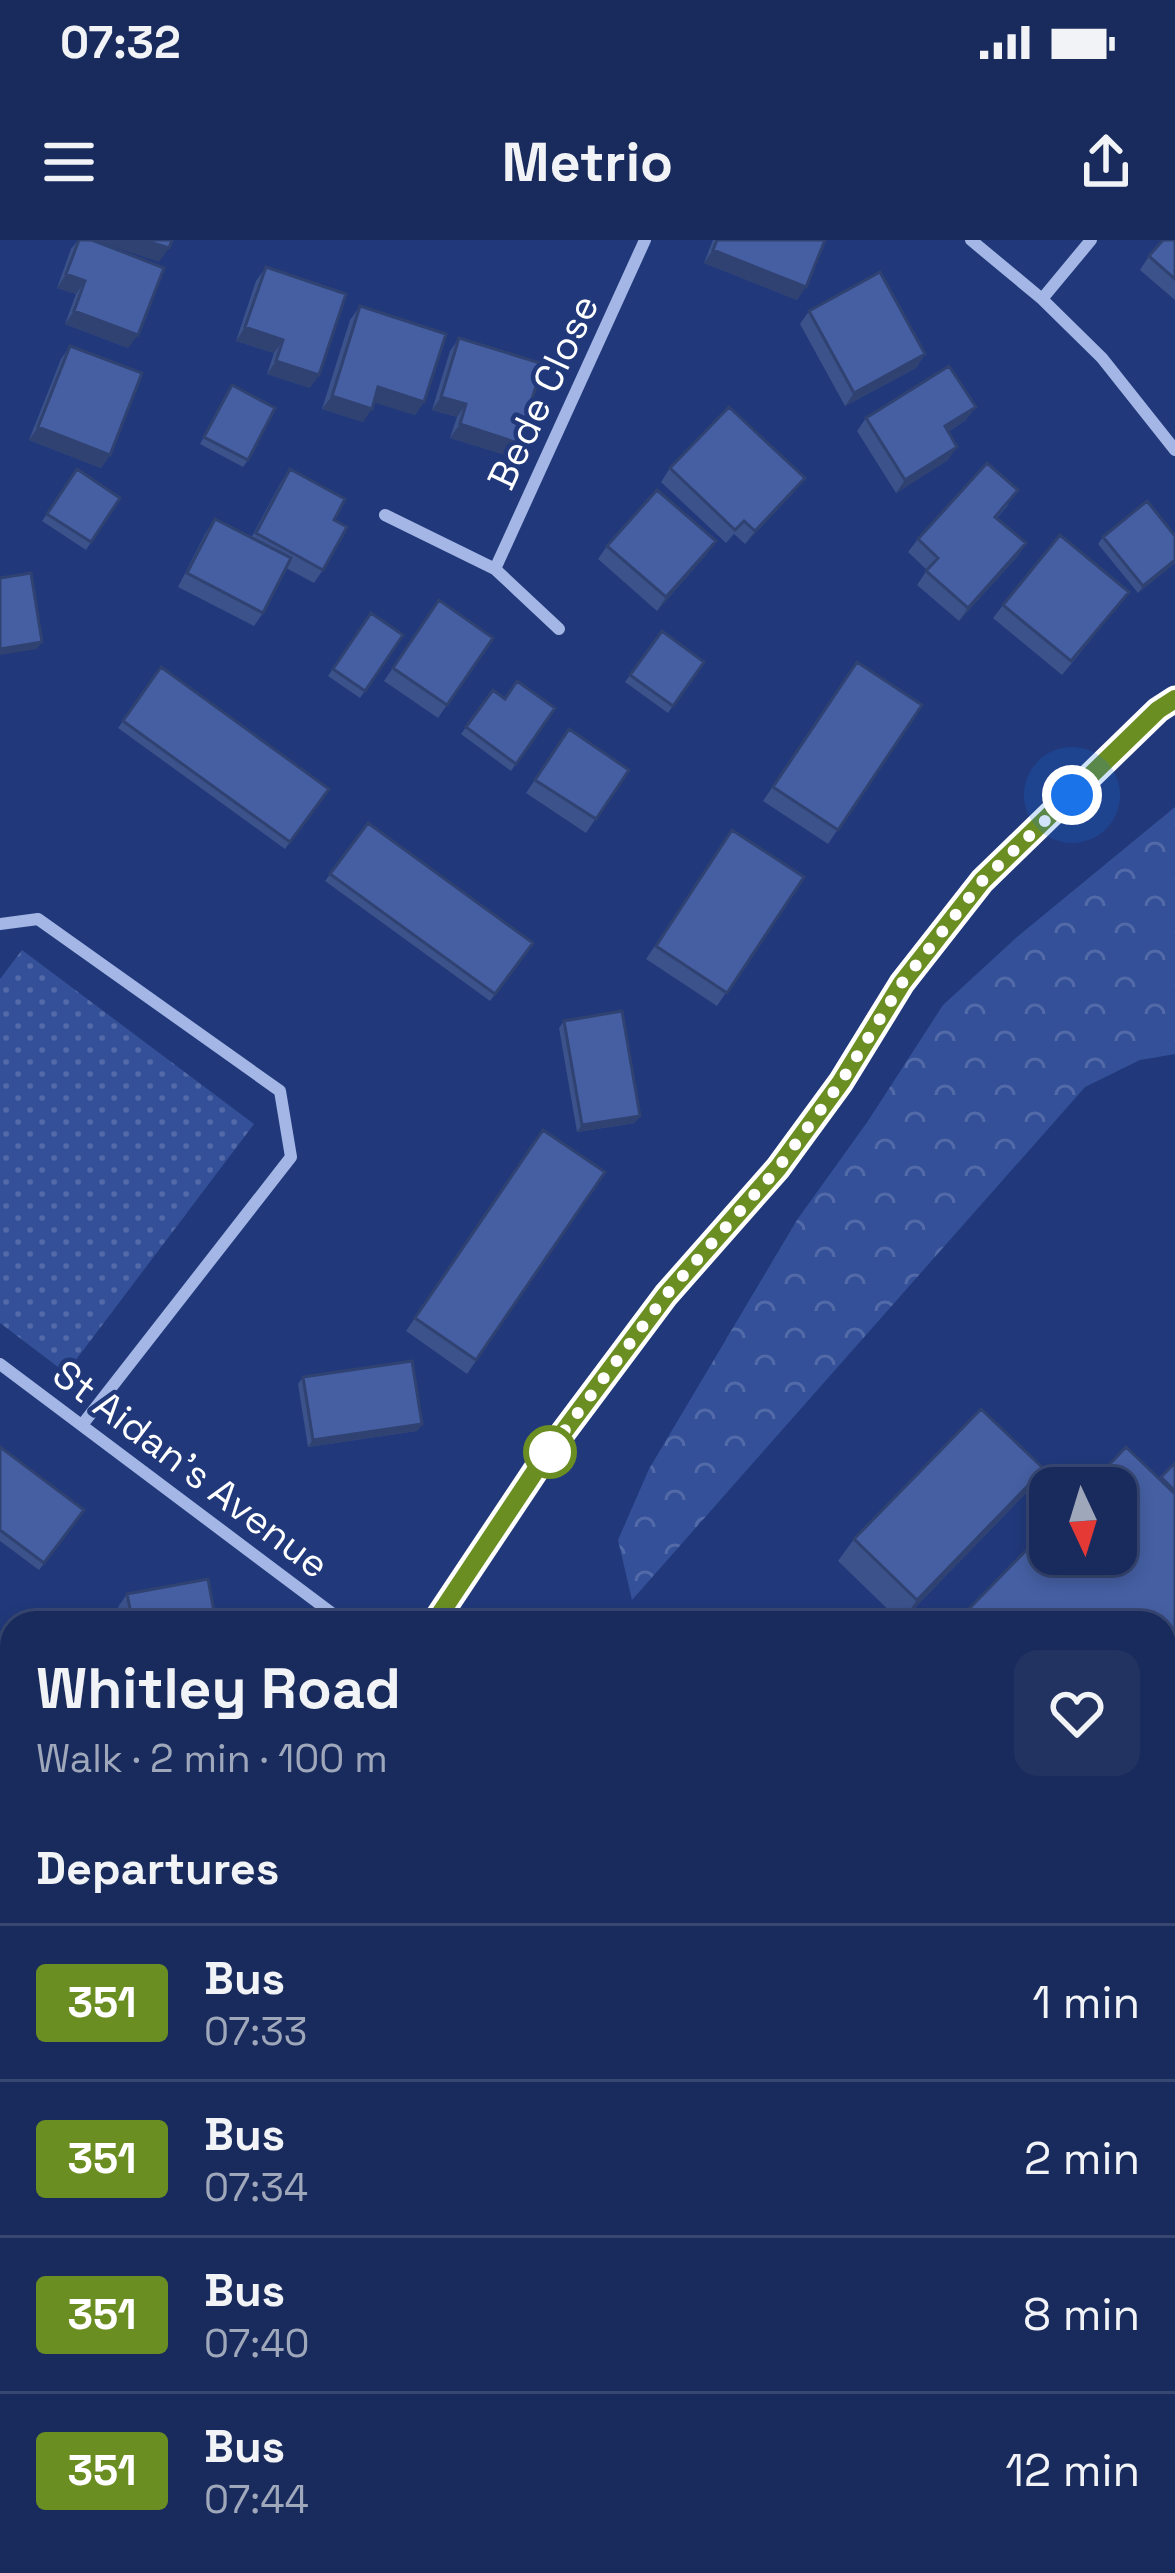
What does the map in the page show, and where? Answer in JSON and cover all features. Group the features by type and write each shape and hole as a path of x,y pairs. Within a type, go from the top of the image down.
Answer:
{"street":[{"name":"Bede Close","path":"495,569 645,240"},
{"path":"971,240 1042,299 1102,358 1175,450"},
{"path":"1042,299 1091,240"},
{"path":"385,515 495,569 560,629"},
{"path":"442,1611 544,1458 666,1295 778,1168 841,1082 902,983 982,881 1158,710 1175,699"},
{"path":"0,924 38,919 280,1091 291,1157 82,1425"},
{"name":"St Aidan's Avenue","path":"0,1364 330,1611"}],"green space":[{"path":"1175,807 1175,1054 1140,1060 1085,1087 632,1600 618,1540 649,1469 797,1220 943,1005 1017,937"},
{"path":"22,950 254,1124 66,1373 0,1323 0,979"}],"building":[{"path":"79,240 92,240 164,268 138,335 74,311 85,281 66,274"},
{"path":"143,240 172,240 169,248"},
{"path":"717,240 825,240 806,287 713,250"},
{"path":"1163,240 1175,240 1175,279 1149,256"},
{"path":"266,267 346,294 319,375 276,361 283,340 245,327"},
{"path":"880,272 925,354 854,393 809,311"},
{"path":"360,306 446,334 424,402 378,387 372,409 332,396"},
{"path":"459,338 543,364 518,443 460,424 466,404 441,397"},
{"path":"70,346 142,373 110,455 38,427"},
{"path":"949,366 976,407 945,426 957,447 905,480 866,418"},
{"path":"232,385 275,408 248,460 204,437"},
{"path":"729,407 805,478 755,531 744,521 735,530 670,468"},
{"path":"987,463 1018,490 995,517 1026,543 968,608 926,571 938,558 918,539"},
{"path":"77,469 120,498 91,542 47,514"},
{"path":"290,469 345,499 334,520 347,527 323,570 256,533"},
{"path":"657,490 716,541 666,597 607,546"},
{"path":"1147,501 1175,536 1175,560 1143,586 1103,537"},
{"path":"215,519 291,558 263,613 187,573"},
{"path":"1060,535 1129,592 1071,661 1003,605"},
{"path":"31,573 42,642 0,649 0,578"},
{"path":"439,600 493,638 447,705 393,668"},
{"path":"371,613 403,635 365,691 333,669"},
{"path":"662,631 704,662 673,706 630,675"},
{"path":"857,662 922,705 838,830 773,787"},
{"path":"161,667 329,789 290,842 123,721"},
{"path":"517,681 555,708 516,764 466,727 493,690 505,699"},
{"path":"569,729 629,770 596,819 535,780"},
{"path":"368,823 533,943 495,994 330,874"},
{"path":"732,830 804,877 727,993 656,946"},
{"path":"622,1011 640,1116 582,1125 564,1021"},
{"path":"543,1130 605,1172 476,1360 415,1318"},
{"path":"412,1361 422,1424 313,1440 303,1377"},
{"path":"981,1409 1042,1467 1029,1467 1029,1484 917,1600 854,1539"},
{"path":"0,1447 84,1510 44,1563 0,1530"},
{"path":"1126,1447 1175,1494 1175,1611 967,1611 1029,1547 1029,1575 1137,1575 1137,1467 1107,1467"},
{"path":"1175,1463 1175,1491 1161,1477"},
{"path":"208,1579 214,1611 131,1611 127,1594"}],"bus line":[{"name":"351","path":"442,1611 544,1458 666,1295 778,1168 841,1082 902,983 982,881 1158,710 1175,699"}],"route":[{"path":"550,1452 544,1458 666,1295 778,1168 841,1082 902,983 982,881 1072,795"}]}
